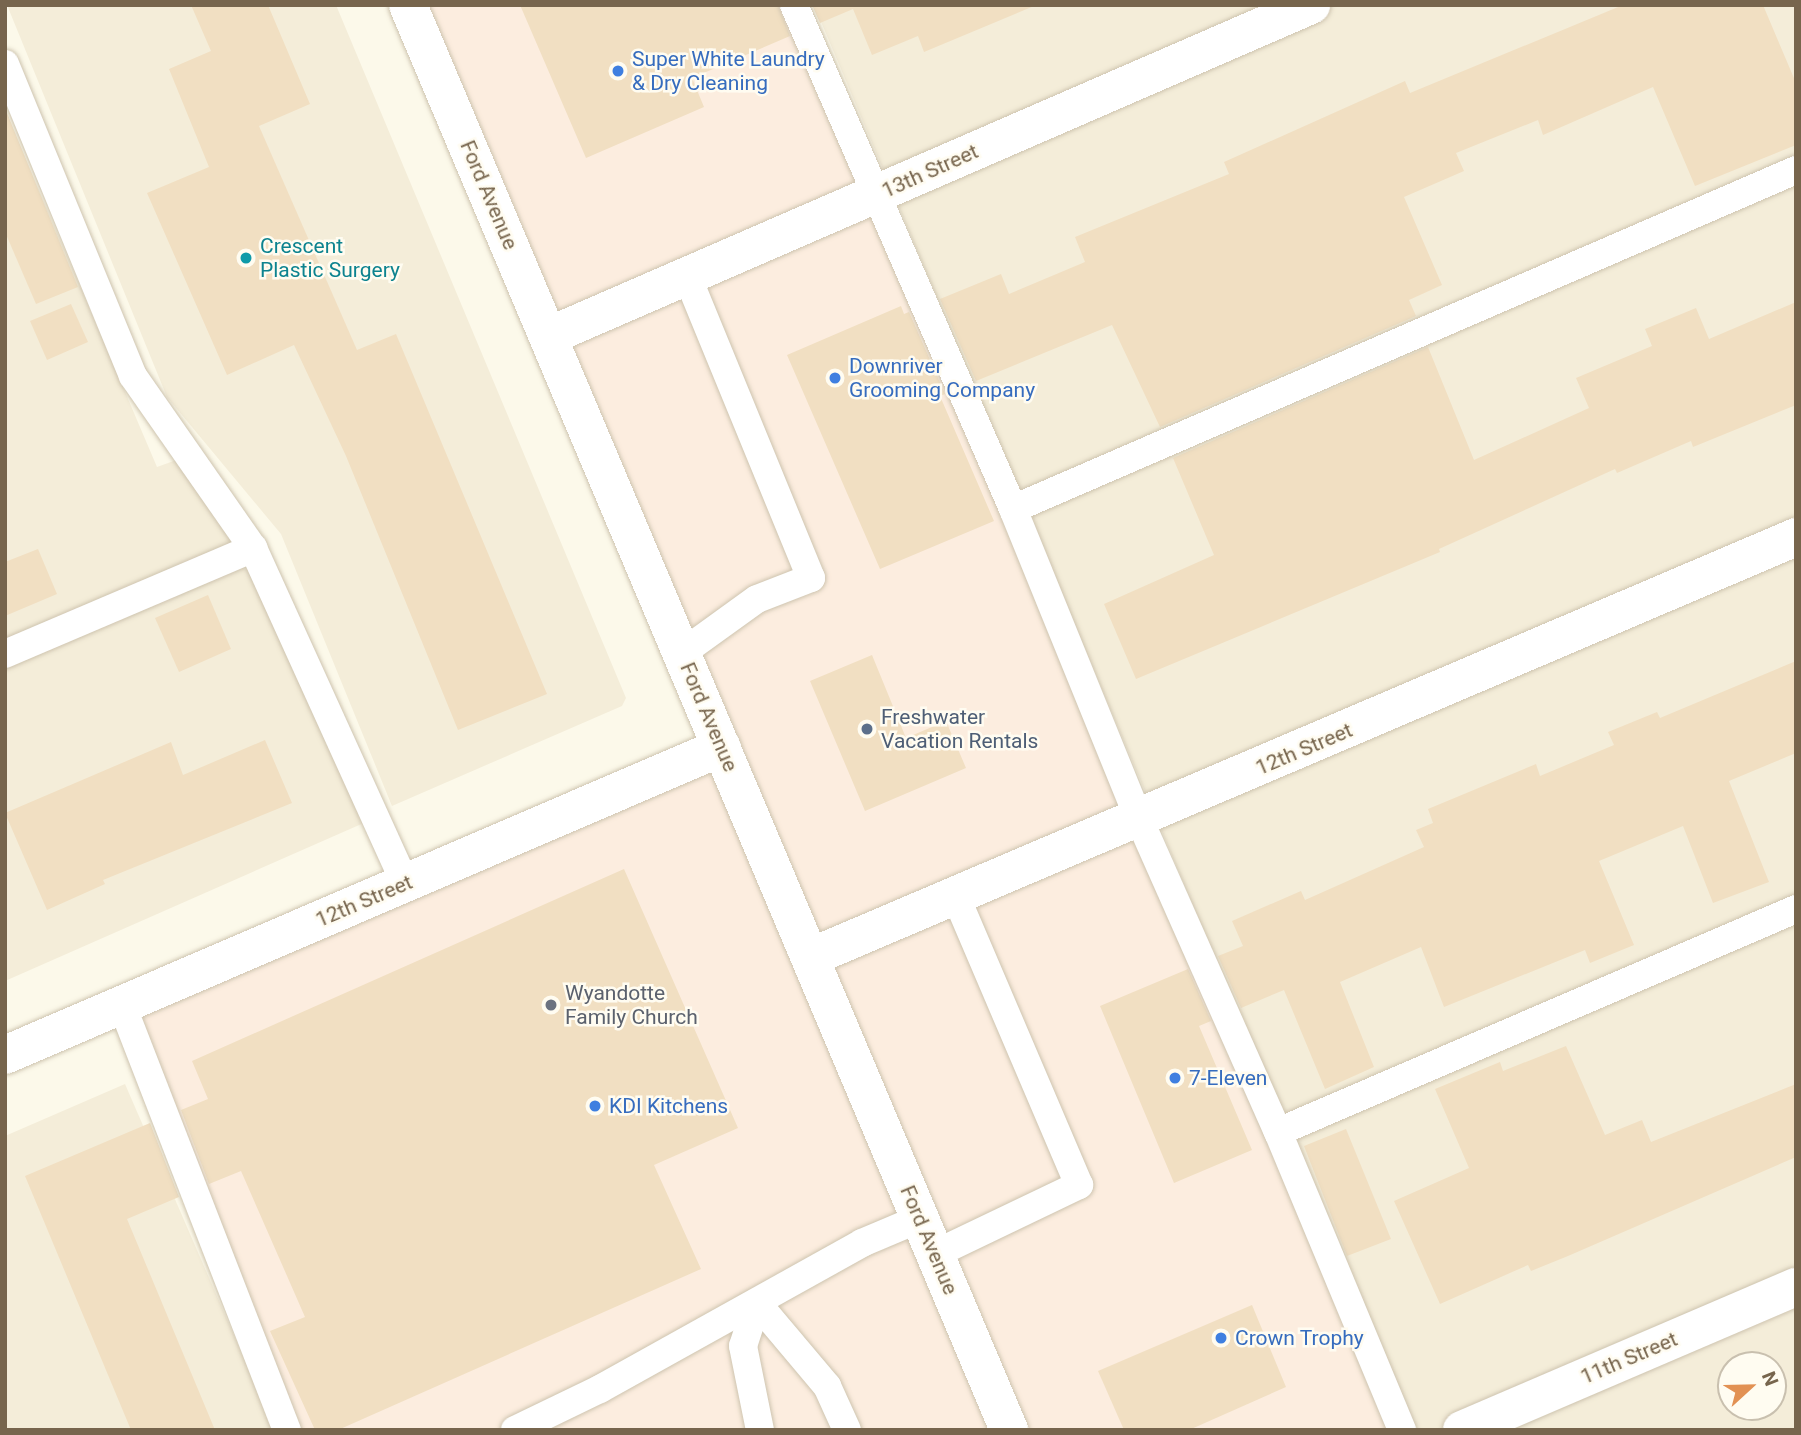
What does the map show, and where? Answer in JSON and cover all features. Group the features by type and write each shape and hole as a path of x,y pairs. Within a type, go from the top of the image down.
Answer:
{"street":[{"name":"Ford Avenue","path":"408,5 1009,1430"},
{"name":"13th Street","path":"549,336 1311,5"},
{"name":"12th Street","path":"811,957 1140,821 1796,537"},
{"name":"12th Street","path":"5,1055 722,747"},
{"name":"11th Street","path":"1462,1430 1796,1287"}],"lane":[{"path":"794,5 1013,509 1140,821 1278,1132 1402,1430"},
{"path":"5,64 133,376 253,548 405,883"},
{"path":"1013,509 1796,170"},
{"path":"682,653 757,598 811,578 687,275"},
{"path":"5,654 253,548"},
{"path":"935,1254 1079,1185 956,896"},
{"path":"1278,1132 1796,909"},
{"path":"122,1005 287,1430"},
{"path":"515,1430 757,1303 862,1243 920,1218"},
{"path":"757,1303 743,1346 760,1430"},
{"path":"757,1303 827,1386 847,1430"}],"shaded area":[{"path":"7,5 336,5 626,698 622,706 392,806 281,534 167,397"},
{"path":"408,5 794,5 1402,1430 287,1430 127,1002 722,747"},
{"path":"814,5 1796,5 1796,1430 1414,1430"},
{"path":"5,110 157,467 182,458 219,511 245,570 258,565 366,822 5,981"},
{"path":"125,1084 275,1430 5,1430 5,1136"}],"building":[{"path":"191,5 268,5 310,104 259,126 357,350 396,334 547,694 458,730 346,456 294,345 227,375 147,193 209,167 169,69 211,51"},
{"path":"520,5 778,5 790,36 692,78 704,107 586,158"},
{"path":"812,5 1034,6 924,52 918,36 872,55 853,9 820,23"},
{"path":"1623,5 1763,5 1796,83 1796,145 1695,186 1653,87 1543,135 1538,120 1456,153 1464,171 1404,197 1442,285 1409,300 1416,316 1160,427 1112,325 976,381 940,299 1001,274 1009,294 1085,262 1075,237 1229,174 1224,162 1405,81 1410,93"},
{"path":"5,108 78,287 36,304 5,232"},
{"path":"1796,302 1796,405 1693,447 1691,441 1617,473 1615,469 1439,549 1440,552 1136,679 1104,604 1214,555 1173,458 1428,347 1474,460 1589,408 1576,378 1652,346 1645,329 1696,308 1709,339"},
{"path":"71,304 88,342 47,360 30,321"},
{"path":"901,306 904,314 909,312 945,394 940,396 994,521 880,569 787,355"},
{"path":"38,549 57,594 5,616 5,562"},
{"path":"208,595 231,649 179,672 155,618"},
{"name":"Freshwater Vacation Rentals","path":"872,655 906,738 946,721 966,768 865,811 810,681"},
{"path":"1796,661 1796,753 1729,781 1769,882 1713,903 1683,826 1599,861 1634,945 1590,963 1585,950 1444,1007 1421,947 1340,982 1374,1067 1325,1089 1284,990 1241,1008 1218,956 1243,946 1232,921 1301,891 1305,900 1424,847 1416,830 1433,823 1428,809 1536,764 1540,776 1614,745 1608,732 1657,712 1660,718"},
{"path":"265,740 292,803 103,880 105,884 47,910 5,813 171,742 183,775"},
{"path":"624,869 738,1128 654,1165 701,1269 338,1430 315,1430 270,1331 305,1317 241,1171 209,1184 181,1110 208,1099 192,1061"},
{"name":"7-Eleven","path":"1188,969 1211,1021 1199,1026 1252,1150 1174,1183 1100,1006"},
{"path":"1566,1046 1605,1135 1642,1120 1651,1142 1796,1084 1796,1157 1568,1256 1531,1271 1528,1265 1440,1304 1394,1201 1469,1168 1435,1089 1500,1062 1503,1071"},
{"path":"150,1123 179,1197 127,1219 215,1430 131,1430 25,1176"},
{"path":"1346,1129 1391,1239 1347,1256 1304,1146"},
{"name":"Crown Trophy","path":"1252,1305 1286,1387 1189,1430 1124,1430 1098,1371"}],"place":[{"name":"Super White Laundry & Dry Cleaning","path":"618,71"},
{"name":"Crescent Plastic Surgery","path":"246,258"},
{"name":"Downriver Grooming Company","path":"835,378"},
{"name":"Freshwater Vacation Rentals","path":"867,729"},
{"name":"Wyandotte Family Church","path":"551,1005"},
{"name":"7-Eleven","path":"1175,1078"},
{"name":"KDI Kitchens","path":"595,1106"},
{"name":"Crown Trophy","path":"1221,1338"}]}
